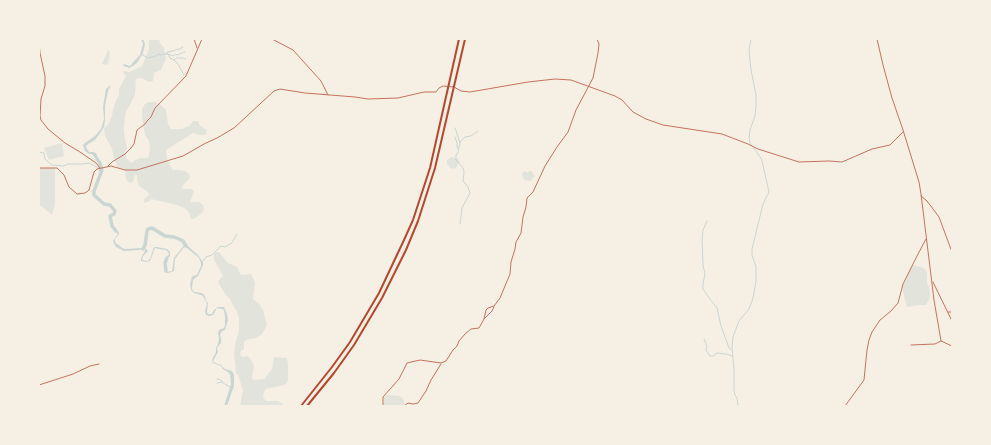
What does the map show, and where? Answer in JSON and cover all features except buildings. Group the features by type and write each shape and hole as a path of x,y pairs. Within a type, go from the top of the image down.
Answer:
{"highway":[{"path":"300,406 332,367 350,342 379,293 404,240 430,168 459,39"},
{"path":"307,406 334,373 354,345 382,298 406,250 418,221 435,168 464,39"}],"street":[{"path":"194,39 198,48"},
{"path":"107,167 131,148 134,144 138,130 151,117 154,108 186,76 202,39"},
{"path":"272,39 293,50 321,81 328,95"},
{"path":"483,320 496,304 510,274 511,262 516,242 521,233 527,198 533,192 545,166 568,132 576,110 593,78 599,44 597,39"},
{"path":"877,39 892,98 921,196 934,300 941,341"},
{"path":"39,43 45,76 45,86 41,99 41,120 48,129 65,143 96,163 100,166 100,168"},
{"path":"39,168 55,168 59,170 64,175 69,187 77,194 86,193 89,190 94,172 97,169 111,166 125,170 137,170 189,154 234,128 268,96 280,88 304,93 368,99 398,98 424,92 436,92 443,86 470,92 528,82 555,79 571,80 615,96 622,100 633,112 646,119 663,125 722,134 758,149 799,162 842,162 872,149 890,145 903,132"},
{"path":"921,196 927,201 939,217 952,252"},
{"path":"844,406 864,380 867,350 872,332 880,320 898,303 907,275 927,239"},
{"path":"932,281 952,321"},
{"path":"404,406 408,403 418,403 441,363 446,361 465,334 471,329 479,328 486,309 493,307 496,304"},
{"path":"947,312 952,312"},
{"path":"911,345 935,344 941,341"},
{"path":"941,341 952,346"},
{"path":"383,406 383,397 399,379 407,363 424,360 441,363"},
{"path":"39,384 99,364"}],"shaded area":[{"path":"141,39 143,39 145,44 143,53 137,63 129,68 124,66 124,64 130,66 140,55 143,44"},
{"path":"149,39 159,39 164,48 166,59 161,70 154,73 153,81 149,82 142,78 136,79 135,95 126,112 124,125 127,148 126,157 132,163 135,160 147,158 149,156 150,147 149,141 145,135 142,109 145,104 149,102 155,102 166,110 168,124 171,129 182,129 189,126 193,121 198,121 200,126 207,130 206,134 200,135 193,133 166,150 171,168 173,170 185,171 190,176 183,185 182,189 191,189 194,191 190,202 199,202 203,205 204,209 202,213 194,219 191,219 190,214 186,209 177,205 151,199 144,203 144,199 149,195 148,192 139,186 137,175 135,175 133,182 130,183 127,181 125,170 118,168 112,149 105,136 104,129 112,116 113,109 119,96 119,89 126,76 123,72 129,72 142,66 149,49"},
{"path":"108,50 110,53 108,64 102,64"},
{"path":"111,85 108,91 105,106 104,127 95,140 86,146 89,152 96,153 100,162 99,163 92,154 85,151 83,145 95,136 101,129 104,119 103,107 106,89"},
{"path":"62,143 64,156 49,160 44,148"},
{"path":"452,157 458,159 460,162 454,169 450,168 447,164 448,159"},
{"path":"39,168 55,168 55,205 52,215 39,206"},
{"path":"525,171 528,173 531,171 535,176 530,181 523,178 522,174"},
{"path":"114,228 119,232 115,242 122,248 143,249 124,251 116,247 113,241 118,234 113,229"},
{"path":"185,244 197,254 203,263 198,276 193,280 193,291 202,293 205,296 208,303 208,314 212,314 214,310 218,307 224,307 227,314 228,320 225,330 222,331 220,335 221,343 217,348 218,352 213,361 221,365 225,369 232,371 234,375 234,386 227,406 224,406 231,384 230,375 221,366 213,363 212,360 218,344 219,330 224,328 225,325 224,310 217,308 213,315 206,315 205,311 207,304 203,296 194,293 191,290 190,284 192,277 197,275 201,263 199,258 186,247 184,247 175,259 174,271 168,273 166,272 164,269 165,266 167,272 172,271 174,258"},
{"path":"154,247 167,249 170,252 170,256 165,261 169,254 168,252 166,250 155,248 150,261 146,262 141,261 145,248 148,251 143,256 142,260 147,261 150,259"},
{"path":"219,252 228,263 237,267 241,275 251,274 253,278 255,283 253,299 263,310 267,325 262,334 256,338 245,341 244,349 241,351 240,355 243,357 249,357 252,361 254,366 252,378 254,380 264,379 272,369 274,357 287,358 287,383 266,389 263,397 266,401 277,401 282,403 283,406 240,406 243,390 236,373 234,354 239,331 239,319 237,311 218,282 223,276 214,260 214,254"},
{"path":"912,265 925,269 927,274 927,283 929,286 930,295 926,305 907,307 902,288"},
{"path":"389,395 403,398 405,405 384,406 384,398 385,396"}],"waterway":[{"path":"738,406 734,390 733,337 739,321 749,309 753,298 756,282 756,267 752,255 752,249 763,204 769,192 761,158 750,143 749,138 756,107 756,95 749,50 751,39"},
{"path":"166,54 167,52 181,49 183,47"},
{"path":"168,54 173,56 185,52"},
{"path":"141,54 148,58 158,54 168,54 170,58 174,60 176,58 186,59"},
{"path":"174,60 184,75"},
{"path":"455,128 460,143 456,160 463,168 463,181 468,187 470,193 462,208 460,224"},
{"path":"460,142 465,137 471,136 478,131"},
{"path":"455,137 458,149"},
{"path":"39,152 44,153 45,159 52,165 63,166 68,164 89,163 99,168 100,174"},
{"path":"97,159 102,170 94,191 94,195 104,204 110,205 115,211 114,214 110,216 112,226 116,231"},
{"path":"707,221 703,230 702,240 703,265 705,274 703,289 717,308 721,326 731,350"},
{"path":"143,249 147,231 148,229 152,228 165,236 174,237 183,241 186,246"},
{"path":"202,262 206,257 212,255 221,246 225,247 232,243 237,234"},
{"path":"166,271 165,263 167,258"},
{"path":"704,339 707,346 706,350 710,356 714,356 716,353 732,356"},
{"path":"217,379 221,380 230,387"},
{"path":"217,383 222,382"}]}
